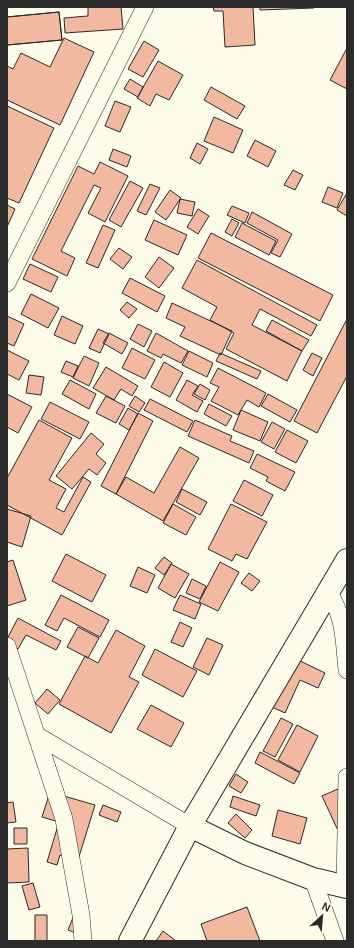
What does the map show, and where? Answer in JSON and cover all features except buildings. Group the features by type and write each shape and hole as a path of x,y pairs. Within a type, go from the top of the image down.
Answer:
{"main road":[{"path":"130,941 190,826 347,560"},
{"path":"190,826 245,853 312,879 346,887"}],"street":[{"path":"7,283 145,7"},
{"path":"328,593 337,606 342,619 347,670"},
{"path":"7,646 38,736 64,819 81,915 83,941"},
{"path":"38,736 190,826"},
{"path":"346,887 347,777"},
{"path":"312,879 334,941"}]}
